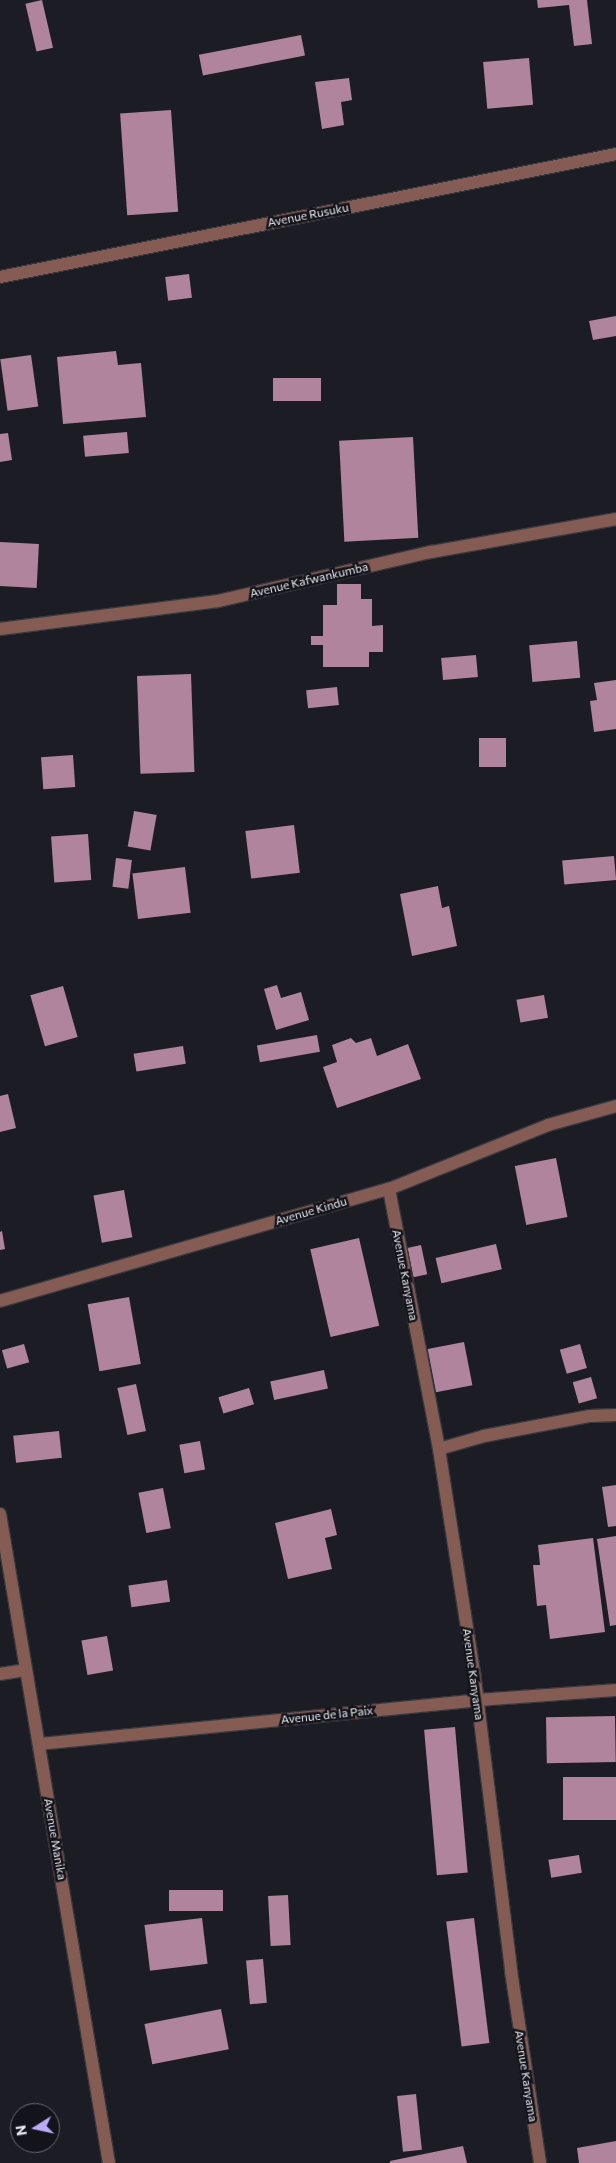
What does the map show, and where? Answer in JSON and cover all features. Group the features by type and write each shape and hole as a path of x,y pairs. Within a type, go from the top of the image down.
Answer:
{"street":[{"name":"Avenue Rusuku","path":"0,277 616,154"},
{"name":"Avenue Kafwankumba","path":"0,629 218,601 431,552 616,519"},
{"name":"Avenue Kindu","path":"0,1301 389,1189 548,1125 616,1106"},
{"name":"Avenue Kanyama","path":"389,1189 439,1449 477,1700 511,1971 540,2163"},
{"path":"439,1449 484,1436 590,1416 616,1414"},
{"name":"Avenue Manika","path":"0,1514 110,2163"},
{"path":"0,1674 25,1670"},
{"name":"Avenue de la Paix","path":"39,1744 477,1700 616,1690"}],"building":[{"path":"42,0 53,48 36,52 25,4"},
{"path":"537,0 587,0 592,44 574,46 569,5 538,8"},
{"path":"301,35 305,56 203,75 199,55"},
{"path":"529,58 533,105 487,109 483,62"},
{"path":"349,78 352,100 341,102 344,125 322,129 315,82"},
{"path":"171,110 178,212 127,215 120,114"},
{"path":"189,274 192,298 168,301 165,277"},
{"path":"616,316 616,336 593,340 589,321"},
{"path":"116,351 118,365 141,363 146,417 63,424 57,357"},
{"path":"31,355 38,406 8,411 0,359"},
{"path":"273,378 321,378 321,401 273,401"},
{"path":"127,432 129,453 85,457 83,436"},
{"path":"8,433 12,460 0,462 0,434"},
{"path":"413,437 418,538 344,542 339,441"},
{"path":"0,542 39,544 37,588 0,586"},
{"path":"337,584 361,584 361,599 372,599 372,626 383,625 383,652 369,652 369,667 323,667 323,645 311,645 311,636 323,636 323,605 337,605"},
{"path":"577,641 580,678 532,682 529,645"},
{"path":"476,655 478,677 443,680 441,658"},
{"path":"191,674 194,772 140,774 137,676"},
{"path":"616,680 616,729 594,732 590,701 597,700 594,683"},
{"path":"337,687 339,705 308,708 306,690"},
{"path":"479,738 506,738 506,767 479,767"},
{"path":"73,755 75,787 43,789 41,757"},
{"path":"134,811 157,815 150,850 128,846"},
{"path":"294,825 300,873 251,879 245,831"},
{"path":"88,834 91,880 54,882 51,837"},
{"path":"614,856 616,880 564,884 562,861"},
{"path":"116,858 132,860 128,889 112,887"},
{"path":"185,867 191,913 138,919 132,873"},
{"path":"438,886 442,908 449,906 457,946 412,956 400,894"},
{"path":"277,985 281,998 301,992 309,1020 276,1030 264,989"},
{"path":"63,986 78,1037 45,1046 30,995"},
{"path":"544,995 548,1018 520,1023 516,1000"},
{"path":"317,1035 320,1052 260,1062 257,1046"},
{"path":"351,1038 356,1043 371,1038 377,1056 408,1044 421,1079 337,1108 323,1067 337,1062 332,1045"},
{"path":"183,1046 186,1064 136,1072 134,1054"},
{"path":"8,1094 16,1128 0,1132 0,1096"},
{"path":"556,1158 567,1217 526,1225 515,1166"},
{"path":"124,1190 132,1237 102,1243 93,1195"},
{"path":"2,1231 5,1249 0,1250 0,1232"},
{"path":"359,1238 379,1326 331,1337 310,1249"},
{"path":"496,1244 502,1269 441,1283 436,1258"},
{"path":"421,1245 427,1274 414,1277 407,1248"},
{"path":"129,1297 141,1364 99,1371 88,1304"},
{"path":"464,1342 472,1385 436,1392 428,1349"},
{"path":"24,1344 29,1362 7,1369 2,1350"},
{"path":"580,1344 587,1368 567,1374 560,1350"},
{"path":"324,1370 328,1389 274,1400 270,1381"},
{"path":"591,1377 597,1398 579,1403 573,1382"},
{"path":"136,1384 146,1431 127,1435 117,1388"},
{"path":"249,1388 254,1404 223,1414 218,1397"},
{"path":"59,1431 62,1458 16,1463 13,1436"},
{"path":"200,1441 205,1470 184,1473 179,1445"},
{"path":"616,1485 616,1526 608,1527 602,1487"},
{"path":"163,1488 171,1528 146,1533 138,1493"},
{"path":"331,1509 337,1535 325,1538 332,1569 288,1579 275,1523"},
{"path":"616,1536 616,1625 610,1626 597,1539"},
{"path":"593,1538 605,1632 550,1639 546,1605 537,1606 533,1565 540,1565 538,1545"},
{"path":"167,1580 170,1602 131,1607 128,1585"},
{"path":"107,1636 113,1670 87,1675 81,1641"},
{"path":"615,1716 616,1762 547,1763 546,1717"},
{"path":"455,1727 468,1872 437,1875 424,1730"},
{"path":"563,1777 616,1777 616,1820 563,1820"},
{"path":"579,1855 582,1873 551,1878 548,1860"},
{"path":"169,1890 223,1890 223,1911 169,1911"},
{"path":"288,1895 291,1945 271,1946 268,1896"},
{"path":"202,1918 208,1964 150,1971 144,1925"},
{"path":"474,1918 489,2043 462,2046 446,1921"},
{"path":"263,1959 267,2003 250,2004 246,1960"},
{"path":"221,2009 229,2049 152,2064 144,2024"},
{"path":"416,2094 422,2150 403,2152 397,2096"},
{"path":"616,2141 616,2163 579,2163 577,2148"},
{"path":"463,2146 467,2163 390,2163 390,2161"}]}
